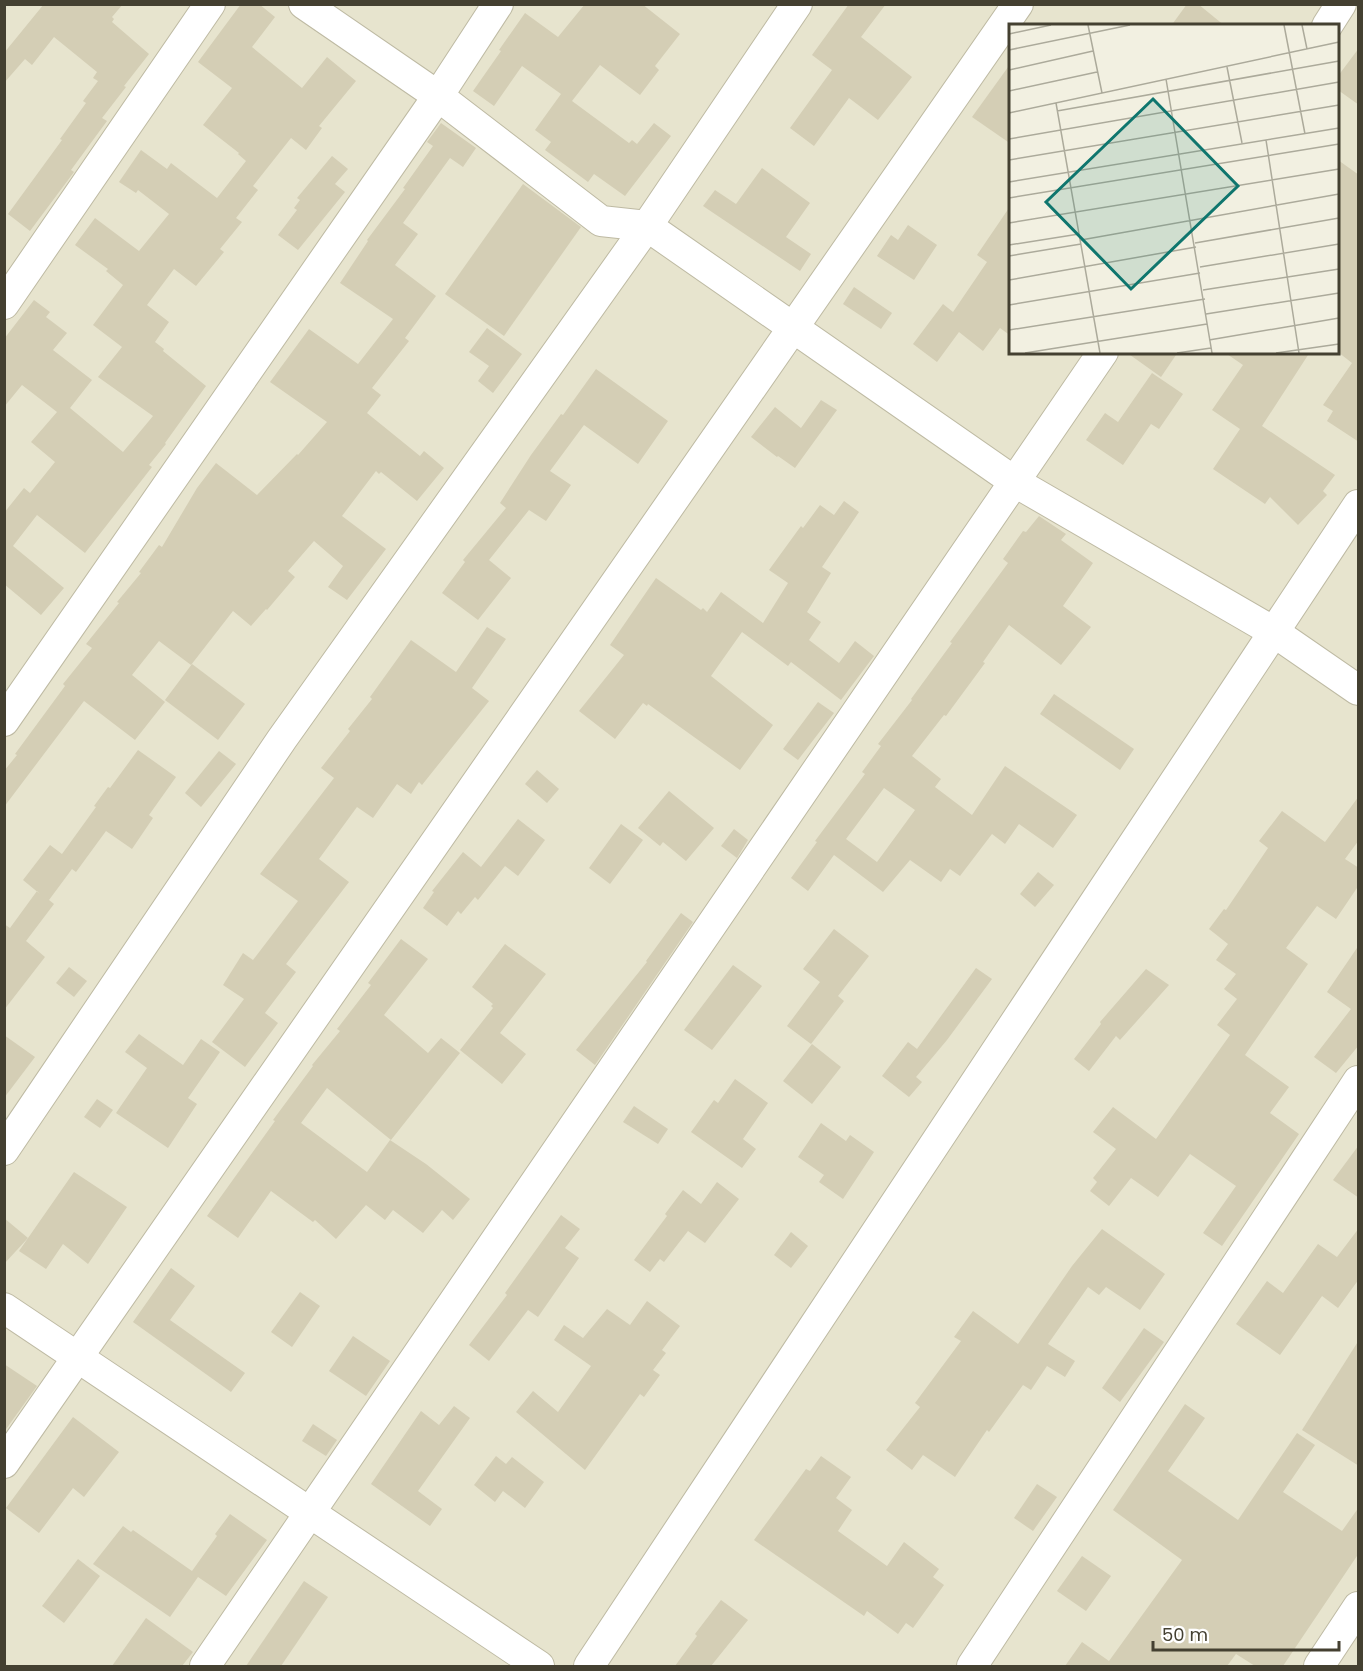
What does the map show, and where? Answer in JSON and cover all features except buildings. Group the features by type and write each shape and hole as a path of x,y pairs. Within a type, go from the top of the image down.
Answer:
{"street":[{"path":"4,304 210,4"},
{"path":"304,4 438,96 601,221 646,226 1015,482 1274,632 1359,690"},
{"path":"4,721 438,96 498,4"},
{"path":"4,1150 282,740 646,226 797,4"},
{"path":"4,1463 1018,4"},
{"path":"1328,24 1341,4"},
{"path":"205,1666 1102,354"},
{"path":"589,1666 1359,505"},
{"path":"972,1666 1359,1081"},
{"path":"4,1308 310,1513 522,1662"},
{"path":"1318,1666 1359,1607"}],"shaded area":[{"path":"5,5 1358,5 1358,1666 5,1666"}]}
